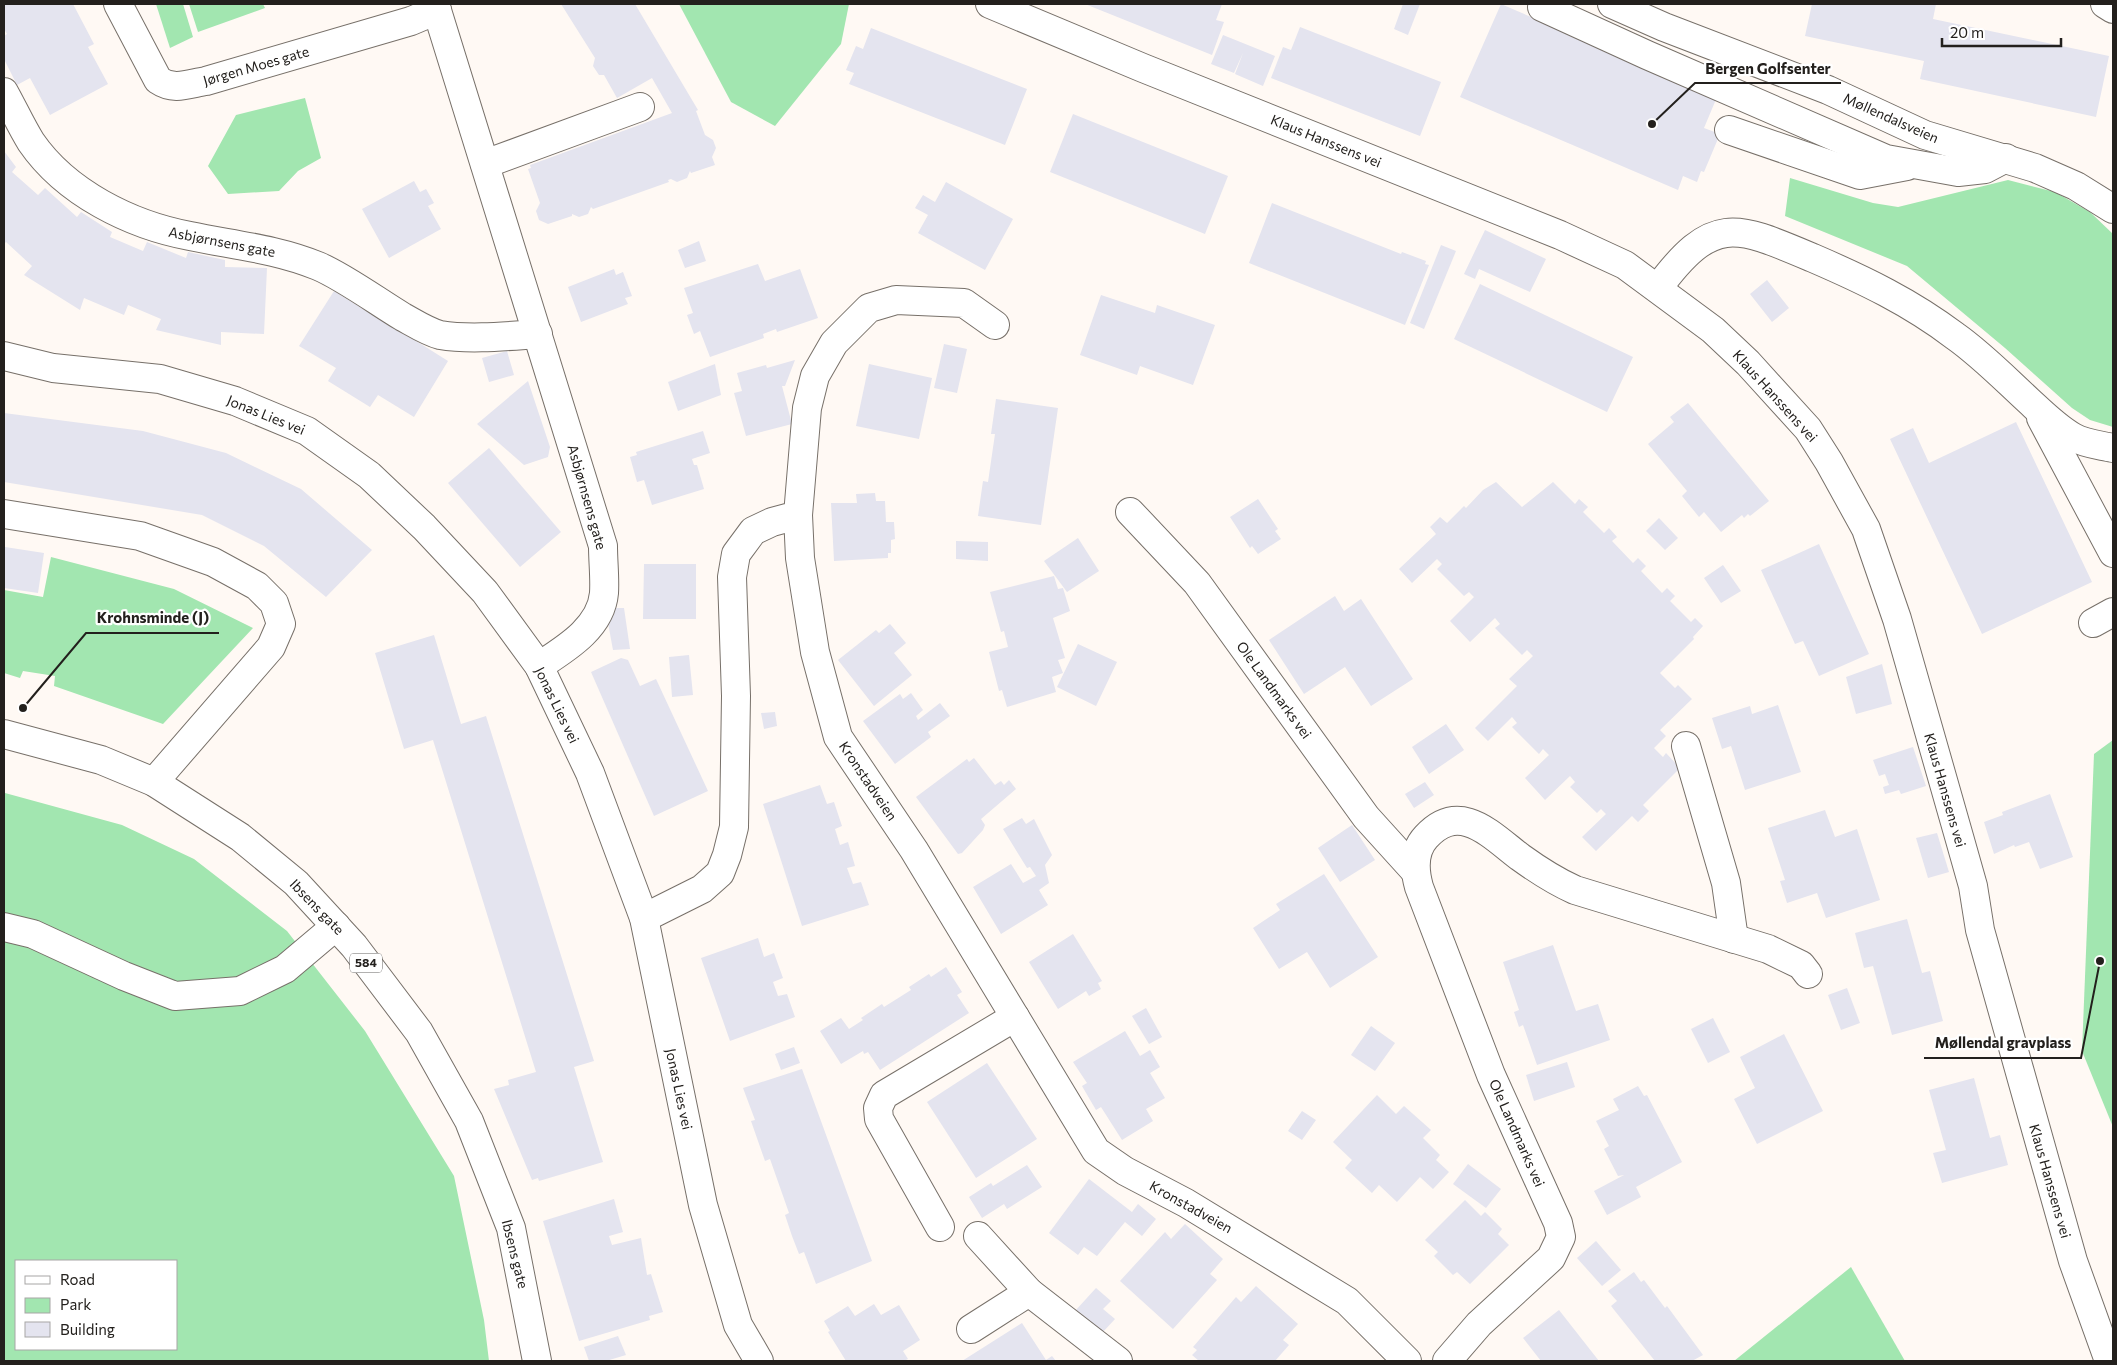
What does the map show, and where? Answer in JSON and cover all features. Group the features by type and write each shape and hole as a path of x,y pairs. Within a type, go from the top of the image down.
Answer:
{"street":[{"name":"Jørgen Moes gate","path":"118,4 158,80 168,86 206,81 411,21 436,7"},
{"name":"Klaus Hanssens vei","path":"990,4 1143,68 1560,234 1625,265 1713,330 1808,429 1829,462 1866,529 1897,619 1960,840 1972,886 1980,930 2073,1261 2110,1361"},
{"name":"Møllendalsveien","path":"1612,4 1664,27 1828,90 1925,134 2006,158 2076,186 2113,209"},
{"path":"2104,4 2113,5"},
{"path":"2104,4 2113,9"},
{"name":"Asbjørnsens gate","path":"436,7 603,546 604,595 596,618 574,644 539,666"},
{"path":"1542,7 1886,159 1958,172 1985,169 2006,158"},
{"name":"Asbjørnsens gate","path":"4,92 31,142 52,165 70,182 95,200 123,215 158,229 248,245 320,266 414,324 439,334 504,337 538,334"},
{"path":"485,164 640,107"},
{"path":"1729,130 1860,175 1914,164"},
{"path":"1658,288 1674,266 1698,244 1718,234 1735,231 1757,235 1864,280 1906,302 1981,356 2035,406 2074,438 2087,443 2113,448"},
{"name":"Kronstadveien","path":"995,325 964,303 896,300 869,308 834,343 815,376 806,408 798,515 800,558 815,652 838,737 914,850 1096,1151 1125,1171 1186,1202 1348,1301 1406,1361"},
{"name":"Jonas Lies vei","path":"4,356 53,368 160,379 235,400 307,431 369,475 424,527 485,592 539,666 590,772 644,918 703,1205 738,1325 759,1361"},
{"path":"2035,406 2113,553"},
{"name":"Ole Landmarks vei","path":"1130,512 1197,583 1366,817 1414,870 1491,1075 1558,1223 1561,1237 1552,1258 1479,1324 1447,1361"},
{"path":"4,514 140,536 213,562 257,586 274,603 281,624 271,647 154,782"},
{"path":"644,918 702,889 720,873 727,855 734,827 736,696 732,577 736,554 753,530 772,522 798,515"},
{"name":"Ibsens gate","path":"4,734 100,760 154,782 240,837 296,883 336,926 419,1032 469,1121 511,1228 537,1361"},
{"path":"1686,746 1726,883 1734,939"},
{"path":"1414,870 1416,853 1424,839 1434,828 1446,822 1459,820 1475,824 1489,831 1548,877 1575,890 1768,949 1788,957 1801,965 1808,974"},
{"path":"4,927 32,934 124,976 175,996 240,991 285,968 336,926"},
{"path":"940,1227 879,1119 878,1108 884,1095 1015,1017"},
{"path":"978,1236 1029,1292 1118,1361"},
{"path":"971,1329 1029,1292"}],"green space":[{"path":"156,4 183,4 193,37 170,48"},
{"path":"189,4 263,4 265,8 198,32"},
{"path":"679,4 849,4 841,44 775,126 731,102"},
{"path":"305,98 321,158 298,171 279,191 228,194 208,166 236,115"},
{"path":"1790,178 1873,203 1898,207 2008,180 2055,192 2090,212 2113,234 2113,427 2090,420 2072,408 2005,348 1907,266 1785,216"},
{"path":"51,557 174,589 253,628 163,724 54,686 55,676 23,671 20,678 4,673 4,590 43,597"},
{"path":"2113,740 2113,1127 2082,1051 2094,754"},
{"path":"5,793 122,825 194,859 287,931 365,1031 454,1176 484,1320 489,1361 4,1361"},
{"path":"1851,1267 1905,1361 1734,1361"}],"building":[{"path":"4,4 73,4 94,44 88,47 108,84 50,115 30,78 17,85 4,59 4,36 7,34 4,29"},
{"path":"561,4 635,4 698,110 696,111 705,135 713,140 716,148 712,157 715,165 691,173 690,171 687,178 677,182 671,179 668,180 669,182 593,209 591,207 588,214 579,217 572,214 572,216 548,224 539,220 536,211 540,203 528,169 531,168 530,165 672,113 652,78 617,98 604,75 599,75 593,66 595,58"},
{"path":"1085,4 1222,4 1216,20 1224,22 1212,55"},
{"path":"1403,4 1420,4 1408,35 1394,29"},
{"path":"1501,4 1717,97 1704,128 1720,134 1704,172 1701,171 1697,182 1683,176 1678,190 1460,97"},
{"path":"1812,4 1936,4 1933,19 2109,56 2096,117 1920,79 1924,61 1805,36"},
{"path":"1300,27 1441,82 1420,136 1271,78 1283,47 1291,50"},
{"path":"871,28 1027,89 1005,145 849,84 854,73 846,70 856,46 863,49"},
{"path":"1223,35 1275,56 1263,86 1235,74 1243,53 1234,73 1211,64"},
{"path":"1073,114 1228,176 1205,234 1050,172"},
{"path":"4,151 16,167 12,172 38,195 45,188 77,217 81,212 112,232 110,237 143,251 147,242 186,258 188,252 225,260 225,267 267,268 264,334 221,332 221,345 156,330 161,319 128,305 124,315 84,298 80,310 24,275 32,266 6,242 4,244"},
{"path":"414,181 420,192 426,189 434,203 428,206 441,229 389,258 362,209"},
{"path":"946,182 1013,219 985,270 918,233 928,215 915,208 923,195 935,202"},
{"path":"1272,203 1401,254 1402,252 1426,261 1425,264 1429,265 1405,325 1249,263"},
{"path":"1485,230 1546,259 1530,292 1479,269 1475,279 1464,274"},
{"path":"699,241 706,261 685,268 678,250"},
{"path":"1441,245 1456,251 1424,329 1410,323"},
{"path":"758,264 765,281 800,269 818,318 777,332 776,329 763,334 764,338 710,357 700,331 694,334 687,315 693,313 684,288"},
{"path":"614,269 616,275 623,272 632,296 625,298 628,304 581,322 568,287"},
{"path":"1767,280 1789,308 1772,322 1750,294"},
{"path":"1480,284 1633,357 1607,412 1454,339"},
{"path":"334,291 370,313 374,307 416,333 413,339 448,361 414,417 378,395 370,407 328,381 336,368 299,346"},
{"path":"1101,295 1155,313 1157,305 1215,325 1193,385 1140,366 1137,375 1080,355"},
{"path":"944,344 967,349 957,393 934,388"},
{"path":"507,351 514,375 489,382 482,358"},
{"path":"795,360 785,386 782,386 792,424 746,436 734,393 742,391 737,373 766,365 767,368"},
{"path":"715,364 721,395 678,411 668,382"},
{"path":"869,364 932,378 919,439 856,426"},
{"path":"528,381 550,447 548,457 524,465 477,424"},
{"path":"996,399 1058,408 1041,525 978,516 983,481 988,482 995,434 991,434"},
{"path":"1688,403 1769,501 1750,516 1748,514 1744,518 1742,515 1721,532 1704,512 1699,517 1682,496 1687,491 1648,444 1674,422 1670,417"},
{"path":"4,413 143,431 226,453 301,489 372,550 326,597 264,546 202,515 4,482"},
{"path":"2016,422 2092,582 1982,634 1890,439 1913,428 1929,463"},
{"path":"703,431 710,453 692,459 694,465 697,465 704,489 652,505 644,480 637,482 630,457 637,455 636,452"},
{"path":"489,448 561,532 520,567 448,483"},
{"path":"1496,482 1522,507 1553,482 1575,504 1579,499 1588,507 1583,512 1604,533 1609,528 1617,537 1612,541 1633,563 1638,558 1646,566 1641,571 1662,593 1667,588 1675,596 1670,601 1691,622 1695,618 1703,626 1693,637 1694,639 1660,673 1675,688 1678,685 1692,699 1660,730 1666,736 1654,748 1663,757 1666,753 1680,768 1643,805 1649,811 1638,822 1632,816 1596,851 1582,837 1606,814 1601,809 1597,813 1570,787 1575,782 1570,776 1545,800 1525,778 1549,755 1543,749 1539,754 1512,727 1517,723 1512,717 1488,741 1475,728 1517,686 1509,679 1533,656 1527,650 1522,655 1495,628 1500,624 1495,618 1470,642 1450,621 1474,597 1469,592 1464,596 1437,569 1442,564 1437,559 1412,583 1399,569 1436,534 1430,527 1440,517 1447,523 1464,506 1466,508 1483,490"},
{"path":"875,493 876,501 885,501 886,522 894,522 895,539 891,540 891,553 888,553 888,558 834,561 831,503 857,503 856,494"},
{"path":"1258,499 1278,529 1275,531 1281,539 1258,554 1252,546 1250,548 1230,517"},
{"path":"1659,518 1678,538 1665,550 1646,531"},
{"path":"1078,538 1099,571 1067,592 1044,561"},
{"path":"956,541 988,542 988,561 956,559"},
{"path":"1819,544 1869,654 1819,676 1803,641 1795,644 1761,570"},
{"path":"5,547 44,553 38,593 4,588"},
{"path":"644,564 696,564 696,619 643,619"},
{"path":"1723,565 1741,591 1721,603 1704,578"},
{"path":"1054,576 1058,589 1063,588 1070,611 1053,618 1065,658 1058,660 1063,673 1052,677 1056,692 1007,707 1002,690 999,691 989,652 1008,647 1004,631 1001,632 990,592"},
{"path":"1335,596 1344,611 1361,599 1413,679 1371,706 1345,667 1304,694 1269,640"},
{"path":"614,608 624,608 630,649 613,650 608,623"},
{"path":"890,624 906,643 894,653 912,675 874,706 838,660 876,630 879,633"},
{"path":"434,635 461,724 486,716 594,1061 574,1067 603,1162 539,1181 538,1178 532,1180 494,1089 509,1085 508,1080 536,1072 433,740 404,749 375,653"},
{"path":"1078,644 1117,662 1096,706 1057,687"},
{"path":"689,655 693,695 672,697 669,657"},
{"path":"621,658 628,660 640,686 656,679 708,791 654,816 591,672"},
{"path":"1882,664 1892,704 1856,714 1846,677"},
{"path":"911,693 923,710 916,716 918,720 940,703 950,716 928,732 931,737 895,764 863,721 900,694 903,699"},
{"path":"1778,705 1801,772 1745,790 1731,746 1722,749 1712,718 1750,706 1752,714"},
{"path":"775,712 777,726 764,729 761,713"},
{"path":"1446,724 1464,750 1429,774 1412,747"},
{"path":"1913,747 1926,786 1901,794 1899,790 1885,794 1883,787 1889,785 1885,774 1879,776 1873,760"},
{"path":"974,758 995,785 1001,781 1004,785 1009,780 1016,789 981,819 985,825 983,830 962,853 958,854 916,797 967,759 969,762"},
{"path":"1425,782 1434,795 1414,808 1405,794"},
{"path":"820,785 827,804 834,802 842,826 835,829 840,845 848,842 855,866 847,868 853,884 861,882 869,905 802,926 763,804"},
{"path":"2050,794 2073,857 2040,869 2029,842 2015,847 2014,845 1994,854 1984,822 2003,815 2002,812"},
{"path":"1825,810 1835,837 1857,829 1880,900 1826,918 1817,893 1787,903 1780,881 1785,880 1768,828"},
{"path":"1022,818 1026,824 1034,819 1052,855 1045,865 1049,883 1039,890 1048,905 1001,934 973,887 1011,864 1023,883 1036,876 1030,867 1027,868 1003,829"},
{"path":"1352,825 1375,860 1340,882 1318,848"},
{"path":"1937,833 1949,872 1928,878 1916,838"},
{"path":"1324,874 1378,957 1330,988 1307,952 1279,969 1253,928 1280,910 1276,904"},
{"path":"1907,919 1922,973 1930,971 1943,1021 1892,1035 1873,966 1864,968 1855,933"},
{"path":"1073,934 1102,981 1098,983 1101,989 1089,996 1086,991 1058,1009 1029,962"},
{"path":"758,938 764,957 774,953 783,978 773,982 778,996 787,994 795,1017 730,1041 701,958"},
{"path":"1553,945 1576,1011 1598,1004 1610,1040 1537,1065 1523,1025 1519,1027 1514,1012 1519,1010 1503,962"},
{"path":"946,967 962,992 957,995 969,1013 880,1070 868,1052 864,1054 863,1051 841,1064 820,1031 841,1018 849,1029 863,1020 861,1018 882,1004 884,1007 911,990 909,987 929,974 931,977"},
{"path":"1847,988 1860,1023 1841,1030 1828,995"},
{"path":"1146,1008 1162,1037 1149,1044 1132,1016"},
{"path":"1713,1018 1730,1052 1708,1063 1691,1029"},
{"path":"1371,1026 1395,1043 1375,1071 1351,1055"},
{"path":"1125,1031 1140,1056 1150,1050 1160,1067 1150,1073 1165,1098 1146,1109 1153,1121 1122,1140 1101,1107 1096,1110 1082,1086 1087,1083 1073,1062"},
{"path":"1784,1034 1823,1111 1757,1144 1734,1099 1755,1088 1740,1057"},
{"path":"794,1047 800,1063 781,1070 775,1054"},
{"path":"1567,1062 1575,1087 1534,1101 1526,1075"},
{"path":"987,1063 1037,1139 976,1178 927,1102"},
{"path":"802,1069 872,1261 816,1284 804,1252 799,1254 792,1236 785,1215 789,1213 770,1159 765,1161 751,1121 755,1120 743,1088"},
{"path":"1974,1078 1990,1138 2000,1135 2008,1165 1942,1183 1933,1153 1946,1150 1929,1090"},
{"path":"1638,1086 1644,1096 1647,1095 1682,1162 1636,1187 1641,1197 1607,1215 1594,1191 1624,1175 1618,1176 1604,1149 1609,1146 1596,1121 1619,1110 1613,1099"},
{"path":"1377,1095 1396,1114 1404,1106 1431,1130 1423,1138 1440,1155 1436,1160 1449,1172 1433,1189 1420,1177 1397,1202 1379,1185 1372,1193 1345,1168 1352,1160 1333,1142"},
{"path":"1302,1111 1316,1120 1302,1140 1288,1131"},
{"path":"1468,1164 1501,1189 1486,1208 1453,1184"},
{"path":"1027,1165 1042,1187 1007,1209 1004,1204 982,1218 969,1197 991,1183 993,1186"},
{"path":"1089,1179 1132,1212 1138,1204 1156,1219 1142,1236 1125,1222 1097,1256 1084,1247 1078,1255 1049,1233"},
{"path":"614,1199 623,1232 609,1236 612,1245 641,1238 647,1275 651,1274 663,1312 649,1316 650,1320 579,1341 543,1221"},
{"path":"1465,1200 1481,1216 1485,1212 1502,1229 1498,1234 1509,1245 1470,1284 1457,1272 1453,1275 1434,1256 1438,1252 1425,1240"},
{"path":"1185,1224 1223,1259 1210,1274 1217,1280 1173,1329 1120,1281 1165,1232 1171,1239"},
{"path":"1596,1241 1621,1270 1602,1286 1577,1258"},
{"path":"1634,1272 1641,1282 1644,1280 1665,1308 1667,1306 1703,1355 1692,1361 1655,1361 1611,1306 1617,1301 1608,1291"},
{"path":"1256,1286 1298,1324 1283,1340 1289,1345 1275,1361 1199,1361 1192,1355 1197,1350 1193,1347 1236,1297 1241,1302"},
{"path":"1096,1288 1111,1301 1103,1309 1115,1319 1102,1333 1076,1310"},
{"path":"874,1304 881,1315 899,1305 920,1340 903,1351 908,1359 904,1361 846,1361 828,1332 830,1331 824,1321 848,1306 855,1316"},
{"path":"1559,1310 1599,1361 1541,1361 1523,1338"},
{"path":"1022,1323 1046,1360 1052,1356 1056,1361 962,1361"},
{"path":"618,1336 626,1355 606,1361 589,1361 584,1347"}],"place":[{"name":"Bergen Golfsenter","path":"1652,124"},
{"name":"Krohnsminde (J)","path":"23,708"},
{"name":"Møllendal gravplass","path":"2100,961"}]}
